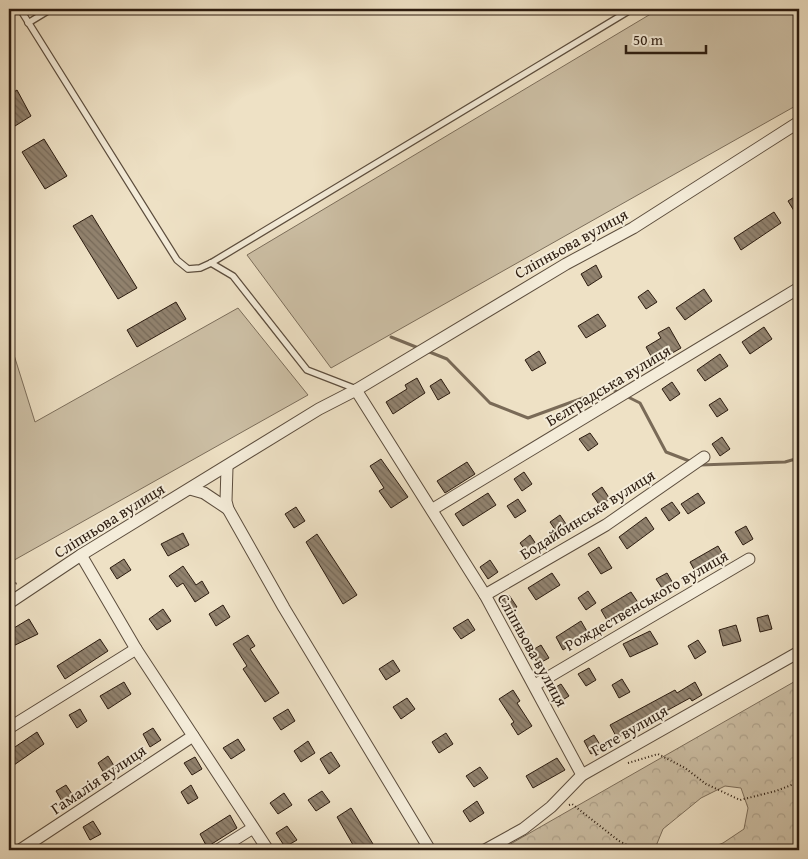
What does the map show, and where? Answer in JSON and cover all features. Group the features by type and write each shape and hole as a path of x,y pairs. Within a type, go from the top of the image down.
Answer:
{"street":[{"name":"Сліпньова вулиця","path":"9,603 81,555 319,409 356,390 566,264 633,228 799,122"},
{"name":"Бєлградська вулиця","path":"433,509 798,291"},
{"name":"Сліпньова вулиця","path":"356,390 433,509 485,595 582,775"},
{"name":"Бодайбинська вулиця","path":"485,595 606,525 704,457"},
{"path":"227,467 226,501 228,509 284,608 430,850"},
{"path":"190,489 204,493 228,509"},
{"path":"81,555 136,649 268,850"},
{"name":"Рождественського вулиця","path":"535,685 749,559"},
{"path":"9,728 136,649"},
{"name":"Гете вулиця","path":"485,850 523,829 551,807 582,775 799,652"},
{"name":"Гамалія вулиця","path":"20,850 193,736"},
{"path":"218,850 253,828"}],"lane":[{"path":"20,9 177,260 188,270 200,268 211,263 632,9"},
{"path":"28,23 51,9"},
{"path":"211,263 233,276 307,370 356,390"}],"path":[{"path":"620,765 658,754 685,768 706,784 740,800 776,791 799,782"},
{"path":"551,807 572,804 619,842 637,850"}],"green space":[{"path":"659,9 799,9 799,104 331,368 247,255"},
{"path":"238,308 308,395 9,563 9,339 35,422"},
{"path":"799,679 799,850 705,850 723,843 744,829 748,808 741,788 725,786 701,798 663,829 656,846 660,850 500,850"}],"building":[{"path":"17,90 31,116 15,126 9,115 9,95"},
{"path":"44,139 67,176 45,189 22,152"},
{"path":"799,194 799,219 788,201"},
{"path":"774,212 781,223 741,250 734,238"},
{"path":"92,215 137,288 118,299 73,226"},
{"path":"596,265 602,277 588,286 581,274"},
{"path":"704,289 712,301 685,320 676,308"},
{"path":"648,290 657,302 646,309 638,297"},
{"path":"176,302 186,319 137,347 127,330"},
{"path":"598,314 606,326 586,338 578,326"},
{"path":"669,327 681,348 655,363 646,347 661,338 658,333"},
{"path":"764,327 772,339 750,354 742,342"},
{"path":"539,351 546,363 532,371 525,360"},
{"path":"720,354 728,366 705,381 697,370"},
{"path":"417,378 425,393 393,414 386,402 407,389 405,385"},
{"path":"441,379 450,393 438,400 430,386"},
{"path":"672,382 680,394 670,401 662,389"},
{"path":"720,398 728,410 717,417 709,405"},
{"path":"590,433 598,444 588,451 579,439"},
{"path":"722,437 730,449 720,456 712,444"},
{"path":"381,459 408,497 391,508 379,491 384,488 370,466"},
{"path":"467,462 475,474 445,493 437,481"},
{"path":"524,472 532,484 522,491 514,479"},
{"path":"602,487 610,499 600,506 592,494"},
{"path":"488,493 496,505 463,526 455,514"},
{"path":"698,493 705,503 688,514 681,504"},
{"path":"518,499 526,511 515,518 507,506"},
{"path":"672,502 680,513 669,521 661,509"},
{"path":"296,507 305,521 294,528 285,514"},
{"path":"560,515 568,527 558,534 550,522"},
{"path":"646,517 654,529 627,549 619,537"},
{"path":"746,526 753,539 743,545 735,532"},
{"path":"183,533 189,545 168,556 161,544"},
{"path":"317,534 357,595 343,604 306,542"},
{"path":"530,535 538,547 528,554 520,543"},
{"path":"718,546 725,558 697,575 690,562"},
{"path":"599,547 612,568 601,574 588,554"},
{"path":"124,559 131,570 117,579 110,568"},
{"path":"490,560 498,572 488,579 480,567"},
{"path":"183,566 196,585 202,581 209,593 195,602 183,583 177,587 169,576"},
{"path":"552,573 560,585 536,600 528,588"},
{"path":"667,573 674,585 664,591 656,579"},
{"path":"588,591 596,603 586,610 578,598"},
{"path":"631,592 639,604 608,622 601,610"},
{"path":"509,595 517,607 507,614 499,602"},
{"path":"223,605 230,617 216,626 209,614"},
{"path":"163,609 171,621 157,630 149,619"},
{"path":"768,615 772,629 760,632 757,618"},
{"path":"29,619 38,634 9,648 9,631"},
{"path":"468,619 475,630 461,639 453,628"},
{"path":"581,621 588,633 563,650 556,637"},
{"path":"736,625 741,641 723,646 719,630"},
{"path":"650,631 658,644 630,657 623,644"},
{"path":"248,635 255,646 250,649 279,693 265,702 243,669 247,666 233,644"},
{"path":"100,639 108,651 65,679 57,666"},
{"path":"698,640 706,652 695,659 688,646"},
{"path":"541,645 549,658 538,664 531,651"},
{"path":"393,660 400,671 386,680 379,669"},
{"path":"589,668 596,680 586,686 578,674"},
{"path":"622,679 630,692 619,698 612,685"},
{"path":"124,682 131,694 108,709 100,696"},
{"path":"695,682 702,695 692,701 690,698 617,738 610,725 675,690 677,693"},
{"path":"561,684 569,696 558,703 551,690"},
{"path":"513,690 520,701 517,703 532,726 518,735 511,724 514,722 499,699"},
{"path":"407,698 415,709 401,719 393,707"},
{"path":"80,709 87,721 77,728 69,715"},
{"path":"288,709 295,721 281,730 273,718"},
{"path":"153,728 161,740 150,747 143,734"},
{"path":"37,732 44,744 14,765 9,757 9,751"},
{"path":"446,733 453,744 439,753 432,742"},
{"path":"594,735 602,748 591,754 584,741"},
{"path":"238,739 245,750 231,759 223,748"},
{"path":"308,741 315,753 301,762 294,751"},
{"path":"331,752 340,766 329,774 320,759"},
{"path":"108,756 116,769 105,775 98,763"},
{"path":"195,757 202,769 192,775 184,763"},
{"path":"557,758 565,770 533,788 526,776"},
{"path":"480,767 488,778 474,787 466,776"},
{"path":"66,785 74,797 63,803 56,791"},
{"path":"191,785 198,798 188,804 181,792"},
{"path":"322,791 330,802 316,811 308,800"},
{"path":"284,793 292,805 278,814 270,803"},
{"path":"477,801 484,813 470,822 463,811"},
{"path":"351,808 373,844 363,850 356,850 337,817"},
{"path":"230,815 237,828 207,847 200,834"},
{"path":"93,821 101,834 90,840 83,827"},
{"path":"287,826 297,840 285,847 276,833"}],"waterway":[{"path":"391,337 421,349"},
{"path":"427,351 447,359 490,403 528,418 610,388 618,392"},
{"path":"626,396 640,403 666,452 692,462"},
{"path":"700,465 785,462 799,458"}]}
